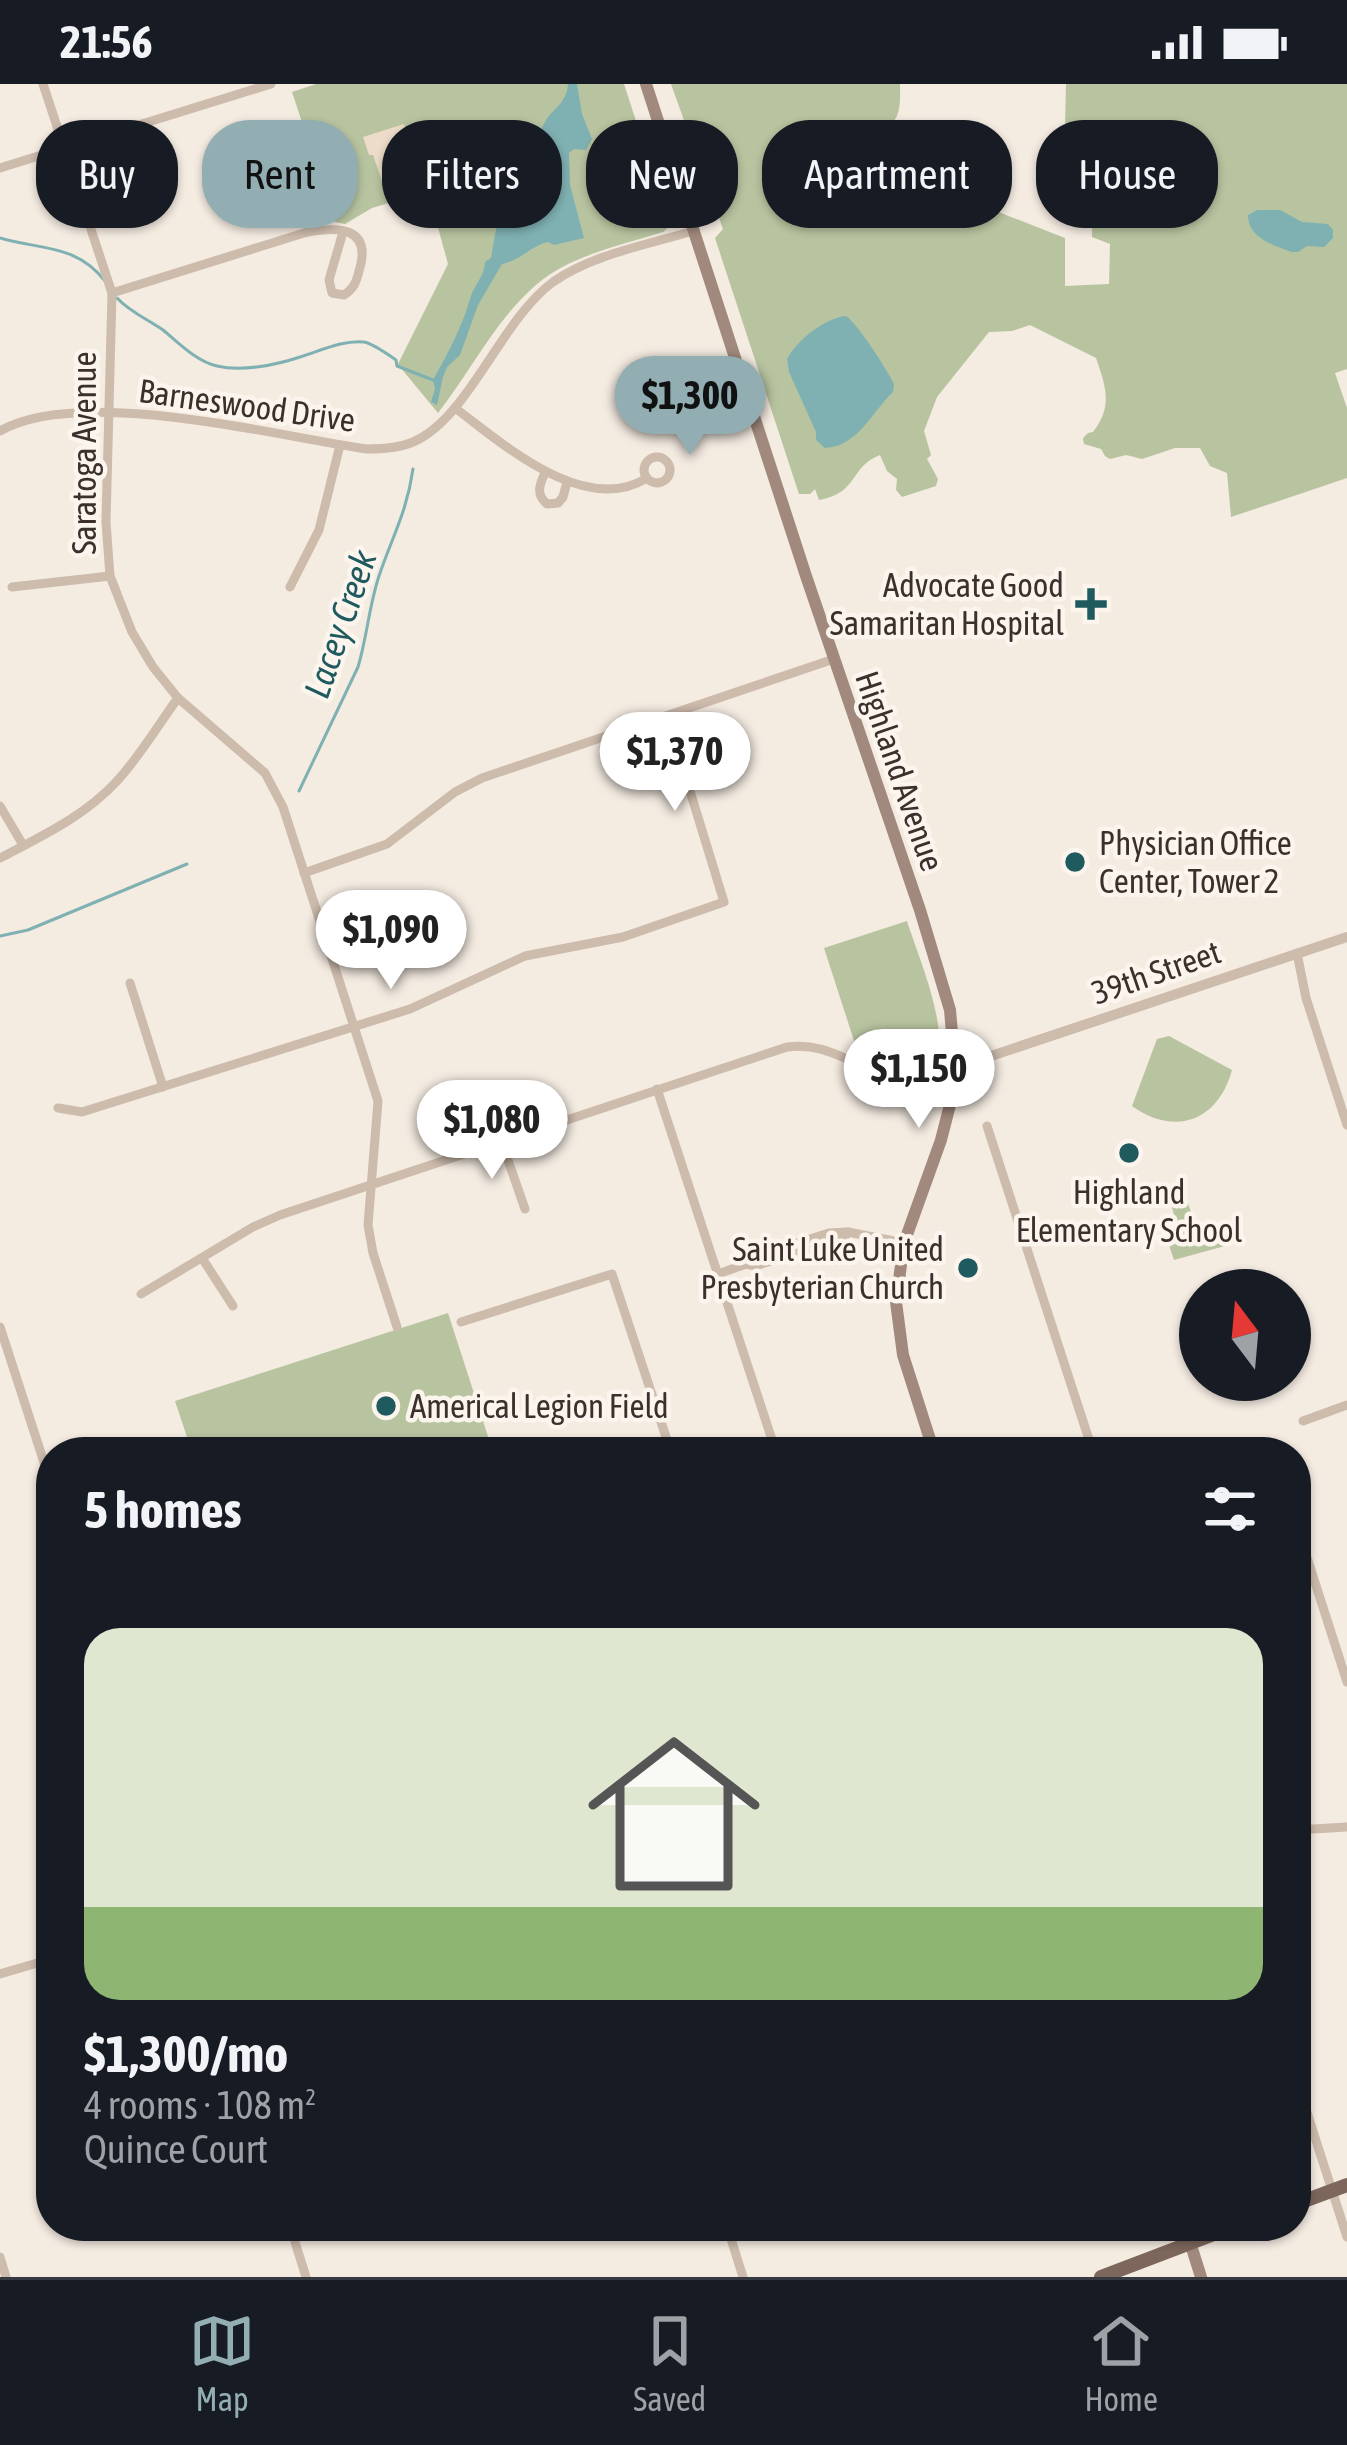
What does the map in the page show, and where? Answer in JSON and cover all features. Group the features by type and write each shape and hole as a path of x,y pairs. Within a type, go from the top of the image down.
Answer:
{"main road":[{"name":"Highland Avenue","path":"646,84 950,1010 955,1068 947,1119 904,1243 897,1286 903,1354 929,1437"},
{"path":"1311,2199 1340,2188"},
{"path":"1101,2277 1176,2241"},
{"path":"1193,2241 1201,2277"}],"street":[{"name":"Saratoga Avenue","path":"43,84 55,120"},
{"path":"156,120 271,84"},
{"path":"0,168 36,157"},
{"name":"Saratoga Avenue","path":"90,228 112,293 106,522 110,575 153,667 178,698 265,773 283,807 378,1101 369,1237 397,1327"},
{"path":"112,293 304,233 331,230 343,232 361,240 364,254 354,287 344,295 332,292 328,280 343,232"},
{"name":"Barneswood Drive","path":"0,430 40,415 107,414 170,417 340,445 384,449 412,443 454,408 522,312 554,282 595,262 693,231"},
{"path":"454,408 544,473 567,482 609,488 647,478"},
{"path":"290,587 319,530 340,445"},
{"path":"544,473 539,489 547,504 563,497 567,482"},
{"path":"12,587 110,575"},
{"path":"304,873 387,844 455,792 482,778 834,659"},
{"path":"0,857 66,823 108,791 178,698"},
{"path":"58,1108 82,1112 163,1087 436,999 525,956 623,937 724,902 667,716"},
{"path":"0,806 23,845"},
{"name":"39th Street","path":"141,1294 280,1215 787,1046 832,1051 886,1073 929,1074 1347,937"},
{"path":"1297,953 1306,998 1347,1125"},
{"path":"130,983 163,1087"},
{"path":"657,1089 771,1437"},
{"path":"987,1126 1088,1437"},
{"path":"501,1140 525,1209"},
{"path":"718,1274 750,1258 829,1233 904,1243"},
{"path":"202,1258 233,1306"},
{"path":"461,1322 612,1274 665,1437"},
{"path":"0,1327 36,1438"},
{"path":"1303,1421 1347,1405"},
{"path":"1311,1570 1347,1682"},
{"path":"1311,1829 1347,1827"},
{"path":"0,1974 36,1963"},
{"path":"1311,2117 1340,2188 1347,2237"},
{"path":"295,2241 306,2277"},
{"path":"732,2241 743,2277"},
{"path":"0,2257 6,2277"}],"green space":[{"path":"316,84 624,84 636,120 586,120 586,228 668,228 549,275 516,304 438,413 397,366 448,264 438,228 562,228 562,120 382,120 382,205 358,216 358,120 301,120 292,92"},
{"path":"671,84 900,84 894,120 762,120 762,228 1012,228 1012,217 1065,238 1065,286 1109,284 1110,244 1092,237 1092,228 1218,228 1218,120 1065,120 1066,84 1347,84 1347,369 1335,373 1347,408 1347,478 1231,517 1227,473 1210,466 1200,448 1175,448 1142,459 1126,455 1110,459 1101,449 1084,444 1083,438 1099,423 1105,405 1096,358 1030,325 989,332 937,397 924,431 936,486 902,497 896,490 897,479 880,455 832,497 819,500 815,489 799,494 715,238 723,228 738,228 738,120 684,120"},
{"path":"907,921 931,992 939,1047 937,1062 907,1067 858,1053 824,948"},
{"path":"1169,1036 1232,1070 1217,1102 1193,1119 1179,1122 1164,1121 1132,1106 1157,1039"},
{"path":"1185,1196 1196,1225 1228,1222 1231,1234 1240,1232 1243,1241 1174,1260 1163,1227 1176,1221 1170,1201"},
{"path":"448,1313 488,1437 187,1437 175,1401"}],"shaded area":[{"path":"382,131 382,181 373,155 363,137"}],"water":[{"path":"568,84 577,84 586,150 569,153 570,185 584,238 554,245 548,242 502,264 478,305 460,355 447,367 437,405 431,402 433,380 485,262 491,258 496,228 562,228 562,120 546,120 564,98"},
{"path":"1280,210 1302,222 1328,224 1333,238 1324,247 1307,246 1292,252 1252,230 1248,215"},
{"path":"846,316 886,369 893,392 855,435 825,448 816,440 787,359 812,331"}],"waterway":[{"path":"0,238 70,254 105,281"},
{"path":"117,298 209,364 259,367 339,344 364,342 396,360 397,366 433,380"},
{"name":"Lacey Creek","path":"299,791 358,667 376,587 413,469"},
{"name":"Lacey Creek","path":"0,936 28,930 187,864"}],"place":[{"name":"Advocate Good Samaritan Hospital","path":"1091,604"},
{"name":"Physician Office Center, Tower 2","path":"1075,862"},
{"name":"Highland Elementary School","path":"1129,1153"},
{"name":"Saint Luke United Presbyterian Church","path":"968,1268"},
{"name":"Americal Legion Field","path":"386,1406"}]}
